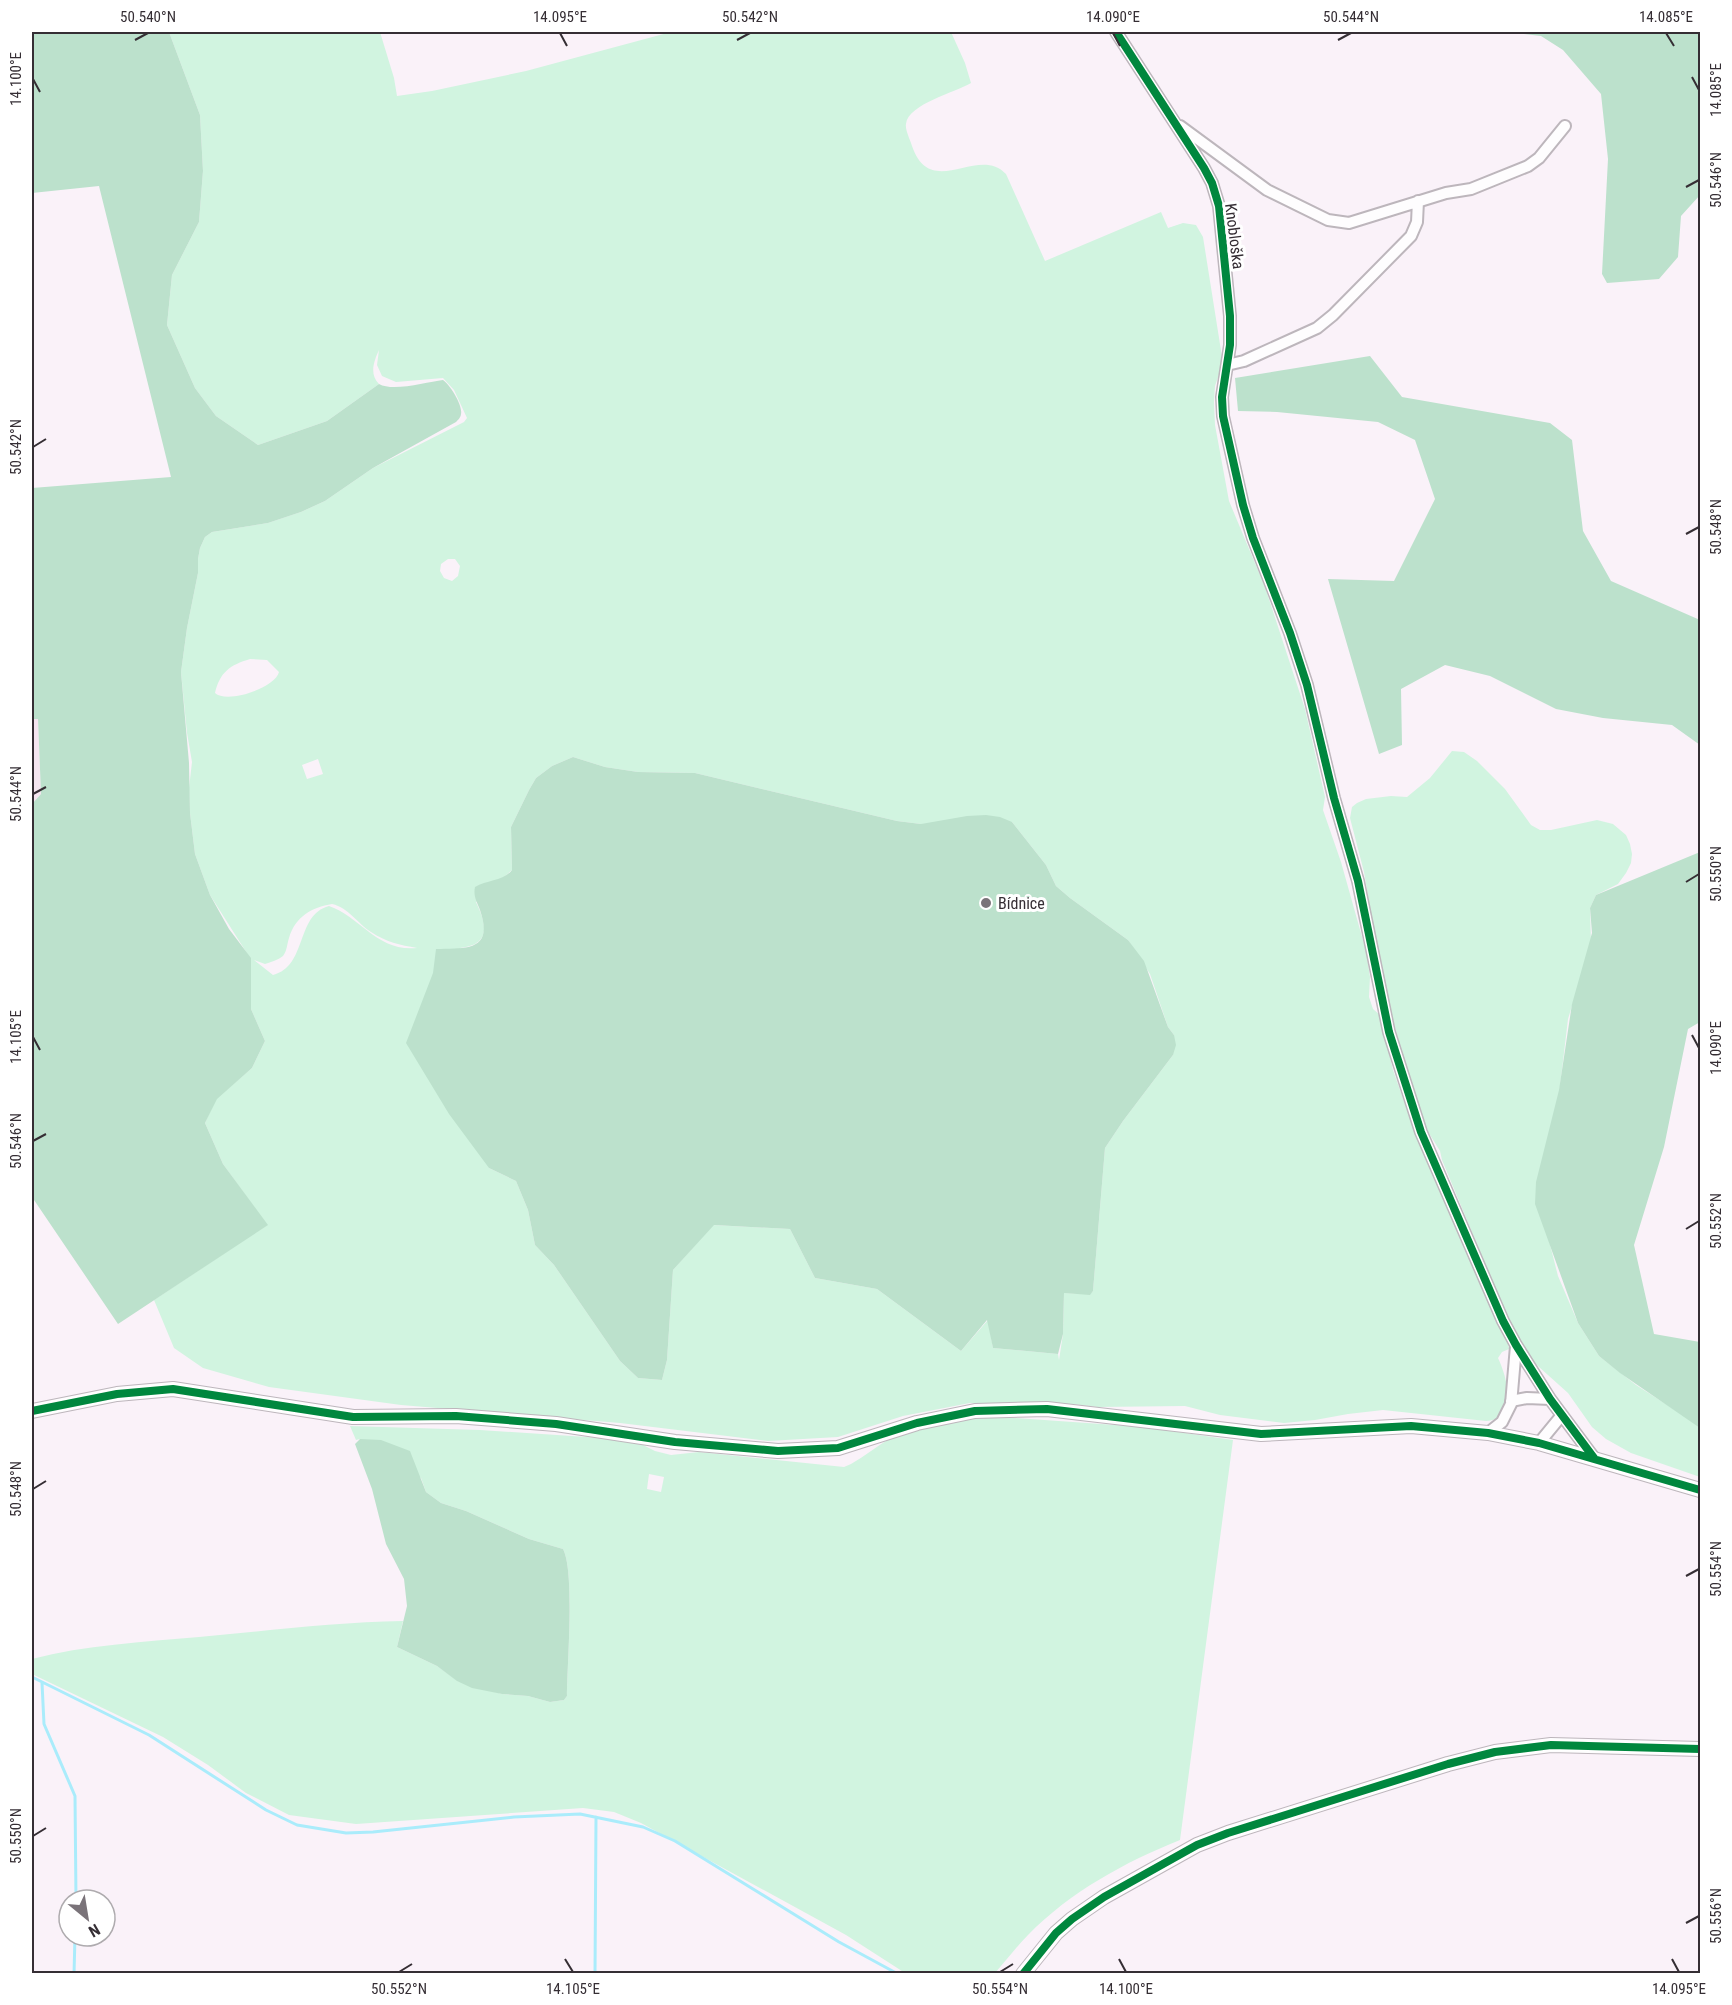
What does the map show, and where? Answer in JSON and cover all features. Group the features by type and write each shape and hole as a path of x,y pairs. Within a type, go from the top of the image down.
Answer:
{"street":[{"name":"Knobloška","path":"1116,32 1204,168 1212,183 1219,206 1230,316 1230,345 1222,397 1223,416 1243,505 1253,538 1290,633 1307,685 1334,798 1358,881 1389,1032 1421,1132 1516,1346 1550,1399 1594,1458"},
{"name":"Knobloška","path":"1174,122 1267,190 1328,220 1349,223 1446,193 1471,189 1528,166 1539,158 1565,126"},
{"path":"1227,365 1244,361 1299,337 1317,328 1333,315 1411,236 1417,222 1418,201"},
{"path":"1488,1433 1507,1415 1511,1401 1516,1346"},
{"path":"32,1411 117,1394 173,1389 353,1417 456,1416 556,1424 675,1442 778,1451 838,1448 917,1423 985,1410 1047,1409 1261,1434 1411,1426 1488,1433 1539,1443 1701,1490"},
{"path":"1511,1401 1527,1398 1550,1399"},
{"path":"1539,1443 1562,1415"},
{"path":"1023,1974 1056,1933 1072,1919 1104,1897 1197,1845 1228,1833 1448,1764 1495,1752 1551,1745 1701,1749"}],"shaded area":[{"path":"32,719 38,719 41,794 32,804"}],"green space":[{"path":"32,32 169,32 200,115 203,171 199,222 172,275 167,325 195,388 216,416 258,445 327,421 379,384 401,387 443,380 455,396 461,410 456,422 373,468 325,501 268,523 212,532 205,537 200,548 198,573 181,672 189,763 190,813 195,854 210,895 229,929 251,958 251,1009 265,1041 252,1068 217,1099 205,1123 223,1164 268,1225 118,1324 32,1197 32,804 41,794 38,719 32,719 32,488 171,477 99,186 32,193"},
{"path":"169,32 380,32 397,96 526,71 671,32 951,32 971,83 915,110 906,124 912,146 920,162 931,169 943,171 982,165 995,166 1006,174 1045,261 1161,212 1168,228 1183,223 1196,225 1203,237 1223,363 1215,386 1215,425 1229,501 1265,587 1305,709 1325,797 1323,810 1341,862 1366,951 1370,977 1369,997 1373,1009 1380,1015 1393,1070 1433,1175 1462,1232 1508,1341 1509,1349 1502,1352 1498,1358 1505,1376 1508,1396 1503,1413 1486,1421 1383,1410 1284,1423 1220,1415 1185,1406 1098,1407 1072,1404 1041,1406 970,1403 903,1416 838,1437 768,1441 620,1423 401,1405 269,1387 203,1368 174,1348 154,1300 267,1225 223,1164 205,1123 216,1099 252,1068 265,1041 251,1009 250,958 210,895 195,854 189,788 192,762 181,672 198,573 200,548 205,537 212,532 268,523 325,501 373,468 464,422 467,418 454,390 443,378 396,382 382,376 377,365 379,350 373,372 379,384 327,421 258,445 216,416 195,388 167,325 172,275 199,222 203,171 200,115","holes":["448,559 455,559 460,566 458,576 452,581 444,578 440,571 441,564","267,660 279,672 269,684 250,693 230,697 215,693 227,670 243,661","573,757 605,767 638,772 695,773 897,821 921,824 1012,822 1046,865 1056,886 1128,940 1150,974 1168,1027 1174,1035 1173,1055 1105,1148 1093,1291 1090,1294 1064,1293 1063,1334 1059,1360 1058,1354 993,1348 988,1320 961,1351 877,1289 815,1278 790,1229 713,1225 673,1270 667,1360 662,1380 638,1378 620,1361 554,1265 535,1245 528,1210 516,1181 489,1168 460,948 477,943 482,938 484,926 476,902 512,870 511,827 536,778 552,766","318,759 323,774 307,779 302,765","332,904 338,906 377,935 393,943 417,948 391,945 329,906 318,911 311,919 292,962 284,970 273,975 254,960 265,964 283,956 295,924 305,914"]},
{"path":"1508,32 1700,32 1700,195 1681,216 1678,257 1659,279 1607,283 1602,274 1608,159 1601,94 1563,50 1541,36"},
{"path":"1370,356 1402,397 1550,423 1572,440 1583,531 1611,581 1700,620 1700,745 1672,725 1603,718 1556,709 1490,676 1445,665 1401,689 1402,745 1379,754 1328,579 1394,581 1435,499 1415,440 1378,422 1277,412 1238,411 1235,378"},
{"path":"1452,751 1464,752 1477,761 1505,789 1531,825 1540,830 1551,830 1597,820 1613,824 1626,835 1630,844 1631,863 1626,873 1618,884 1596,895 1590,908 1591,943 1568,1019 1544,1221 1558,1276 1578,1323 1599,1356 1636,1385 1700,1426 1700,1477 1631,1453 1606,1439 1592,1427 1568,1393 1529,1358 1511,1326 1440,1151 1427,1130 1409,1080 1381,974 1364,872 1350,818 1352,807 1366,799 1407,797 1430,778"},
{"path":"573,757 605,767 638,772 695,773 897,821 921,824 967,816 1000,817 1012,822 1046,865 1056,886 1128,940 1144,961 1176,1045 1173,1055 1105,1148 1093,1291 1090,1295 1064,1293 1063,1334 1058,1354 993,1348 987,1320 961,1351 877,1289 815,1278 790,1229 714,1225 673,1270 667,1360 662,1380 638,1378 620,1361 554,1265 535,1245 528,1210 516,1181 489,1168 449,1114 406,1043 433,973 436,949 467,947 480,940 483,923 475,896 475,887 509,874 512,870 511,827 529,790 536,778 552,766"},
{"path":"1700,852 1700,1022 1688,1029 1664,1147 1634,1245 1654,1334 1700,1342 1700,1428 1599,1356 1578,1323 1535,1204 1536,1182 1559,1090 1572,1004 1592,933 1590,908 1596,895"},
{"path":"1001,1417 1144,1427 1233,1440 1180,1840 1119,1868 1080,1892 1044,1919 995,1973 905,1973 846,1935 641,1823 614,1812 583,1808 356,1824 289,1815 246,1793 208,1765 163,1737 32,1674 32,1659 93,1647 326,1625 403,1621 397,1647 437,1666 458,1681 502,1694 528,1696 550,1702 564,1700 567,1696 570,1597 567,1560 563,1549 529,1539 466,1511 441,1503 426,1492 421,1478 360,1439 356,1440 350,1426 480,1430 602,1438 643,1445 671,1455 699,1452 844,1467 903,1433 945,1423","holes":["649,1474 664,1477 661,1492 647,1489"]},
{"path":"360,1439 381,1440 410,1451 426,1492 441,1503 466,1511 529,1539 563,1549 567,1560 570,1597 567,1696 564,1700 550,1702 528,1696 472,1688 457,1681 437,1666 397,1647 407,1606 404,1579 386,1544 372,1489 355,1444"}],"waterway":[{"path":"32,1677 149,1735 266,1810 297,1825 346,1833 373,1832 514,1817 580,1814 643,1827 675,1841 839,1942 898,1974"},
{"path":"42,1683 44,1724 75,1796 76,1888"},
{"path":"595,1974 596,1817"},
{"path":"74,1974 75,1948"}],"cycle path":[{"path":"1116,32 1204,168 1212,183 1219,206 1230,316 1230,345 1222,397 1223,416 1243,505 1253,538 1290,633 1307,685 1334,798 1358,881 1389,1032 1421,1132 1503,1321 1550,1399 1594,1458"},
{"path":"32,1411 117,1394 173,1389 353,1417 456,1416 556,1424 675,1442 778,1451 838,1448 917,1423 975,1411 1047,1409 1261,1434 1411,1426 1488,1433 1539,1443 1700,1490"},
{"path":"1023,1974 1056,1933 1072,1919 1104,1897 1197,1845 1228,1833 1448,1764 1495,1752 1551,1745 1700,1749"}],"place":[{"name":"Bídnice","path":"986,903"}]}
